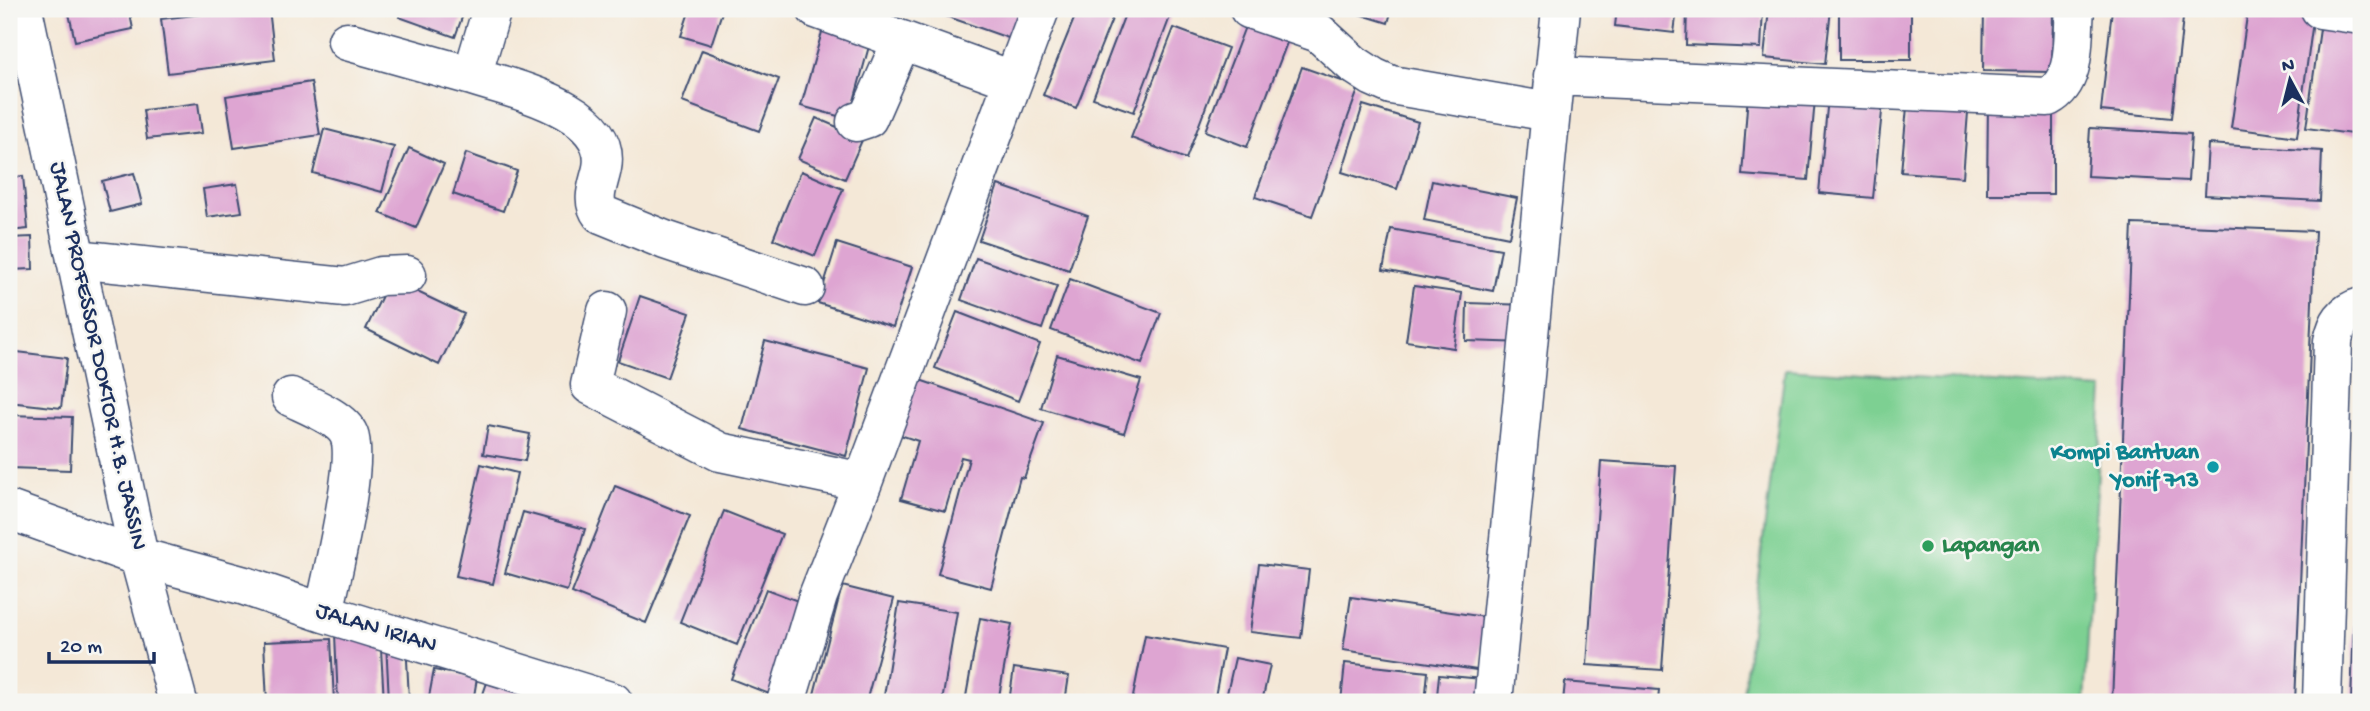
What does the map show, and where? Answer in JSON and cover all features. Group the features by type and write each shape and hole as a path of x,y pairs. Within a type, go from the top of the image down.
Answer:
{"main road":[{"name":"JALAN PROFESSOR DOKTOR H.B. JASSIN","path":"23,9 139,557 178,702"},
{"path":"472,75 492,9"},
{"path":"816,9 1012,80"},
{"path":"786,702 818,596 1040,9"},
{"path":"1249,9 1321,21 1353,64 1391,85 1551,94 2048,97 2060,91 2069,74 2074,9"},
{"path":"1493,702 1561,9"},
{"path":"2320,9 2361,15"},
{"path":"856,122 868,118 902,40"},
{"path":"347,41 472,75 565,107 587,127 603,152 603,165 595,200 596,208 601,214 665,240 805,288"},
{"path":"76,259 345,287 381,276 407,275"},
{"path":"2322,702 2333,341 2337,325 2344,315 2361,307"},
{"path":"607,311 590,385 720,452 863,482"},
{"path":"291,397 341,423 349,435 352,456 349,481 324,613"},
{"name":"JALAN IRIAN","path":"9,510 139,557 244,586 613,702"}],"green space":[{"name":"Lapangan","path":"1785,369 2103,389 2084,702 1742,702"}],"building":[{"path":"68,9 129,9 133,29 75,41"},
{"path":"244,9 269,9 275,60 168,73 161,19"},
{"path":"402,9 465,9 455,37 399,17"},
{"path":"690,9 723,9 711,45 681,36"},
{"path":"926,9 1003,9 1020,15 1011,39"},
{"path":"1078,9 1116,9 1076,108 1043,95"},
{"path":"1127,9 1173,9 1134,112 1093,98"},
{"path":"1343,9 1392,9 1388,23"},
{"path":"1617,9 1677,9 1674,33 1615,26"},
{"path":"1687,9 1763,9 1761,48 1686,45"},
{"path":"1769,9 1831,9 1825,64 1764,58"},
{"path":"1839,9 1911,9 1911,60 1839,60"},
{"path":"1984,9 2053,9 2052,72 1983,71"},
{"path":"2112,9 2184,9 2172,118 2101,111"},
{"path":"2248,9 2277,9 2314,14 2297,137 2231,128"},
{"path":"2321,22 2361,28 2359,135 2306,128"},
{"path":"1246,24 1288,40 1247,147 1205,131"},
{"path":"824,25 871,39 849,119 801,106"},
{"path":"1174,28 1228,48 1186,159 1131,138"},
{"path":"702,50 779,79 759,131 682,102"},
{"path":"1302,67 1359,87 1312,216 1255,197"},
{"path":"311,82 320,135 234,148 226,96"},
{"path":"1748,94 1815,99 1808,180 1742,175"},
{"path":"1828,97 1883,102 1873,198 1819,193"},
{"path":"1988,102 2053,102 2053,194 1987,194"},
{"path":"198,103 202,133 147,139 143,110"},
{"path":"1363,105 1418,122 1397,189 1342,172"},
{"path":"1907,107 1968,112 1963,177 1901,172"},
{"path":"9,108 15,163 9,164"},
{"path":"816,118 863,138 845,179 798,159"},
{"path":"2090,128 2191,134 2188,181 2087,176"},
{"path":"324,129 394,147 382,192 313,173"},
{"path":"2208,144 2322,151 2320,201 2205,195"},
{"path":"409,148 444,164 416,228 380,213"},
{"path":"466,153 517,171 503,211 453,194"},
{"path":"801,171 843,189 815,256 773,239"},
{"path":"134,173 142,204 110,212 102,181"},
{"path":"23,176 28,229 9,231 9,178"},
{"path":"1432,181 1517,198 1509,237 1424,220"},
{"path":"237,184 242,212 207,217 203,189"},
{"path":"998,185 1088,216 1069,270 979,240"},
{"name":"Kompi Bantuan Yonif 713","path":"2132,224 2315,231 2295,702 2112,702"},
{"path":"1391,229 1501,249 1493,291 1383,270"},
{"path":"32,237 33,269 9,270 9,238"},
{"path":"837,243 912,267 893,327 818,303"},
{"path":"976,258 1057,286 1042,329 961,300"},
{"path":"390,279 464,314 439,365 366,329"},
{"path":"1070,279 1161,313 1142,364 1051,330"},
{"path":"1414,286 1462,293 1454,348 1406,341"},
{"path":"640,296 690,313 667,378 618,361"},
{"path":"1467,303 1528,305 1527,343 1466,341"},
{"path":"957,312 1040,344 1018,401 935,368"},
{"path":"765,341 869,368 846,456 742,429"},
{"path":"9,351 67,358 61,408 9,402"},
{"path":"1057,355 1141,380 1124,433 1041,408"},
{"path":"917,379 1044,423 1024,478 1020,477 991,588 938,574 969,459 961,457 945,511 901,499 918,441 897,434"},
{"path":"9,415 72,417 70,470 9,468"},
{"path":"488,426 530,434 525,461 483,454"},
{"path":"1601,461 1676,466 1662,670 1587,665"},
{"path":"481,464 517,473 493,584 456,576"},
{"path":"2359,481 2361,702 2351,702"},
{"path":"615,486 690,516 646,623 572,593"},
{"path":"724,511 782,534 737,645 680,622"},
{"path":"523,512 585,529 567,591 505,573"},
{"path":"1259,564 1309,570 1301,638 1250,632"},
{"path":"842,586 894,599 866,702 812,702"},
{"path":"766,589 806,604 772,695 731,679"},
{"path":"1351,597 1485,617 1477,670 1343,650"},
{"path":"899,603 957,612 942,702 883,702"},
{"path":"980,618 1012,624 998,702 965,702"},
{"path":"380,632 384,702 338,702 335,634"},
{"path":"1145,635 1224,649 1214,702 1132,702"},
{"path":"331,639 334,702 267,702 264,642"},
{"path":"406,641 409,699 389,700 386,642"},
{"path":"1235,658 1270,665 1262,702 1225,702"},
{"path":"1345,663 1428,672 1425,702 1341,702"},
{"path":"1014,668 1069,676 1065,702 1009,702"},
{"path":"434,670 477,678 473,702 428,702"},
{"path":"1439,675 1493,680 1491,701 1437,696"},
{"path":"489,677 569,702 510,702 483,694"},
{"path":"1565,682 1659,690 1658,702 1563,702"}],"place":[{"name":"Kompi Bantuan Yonif 713","path":"2213,467"},
{"name":"Lapangan","path":"1928,546"}]}
